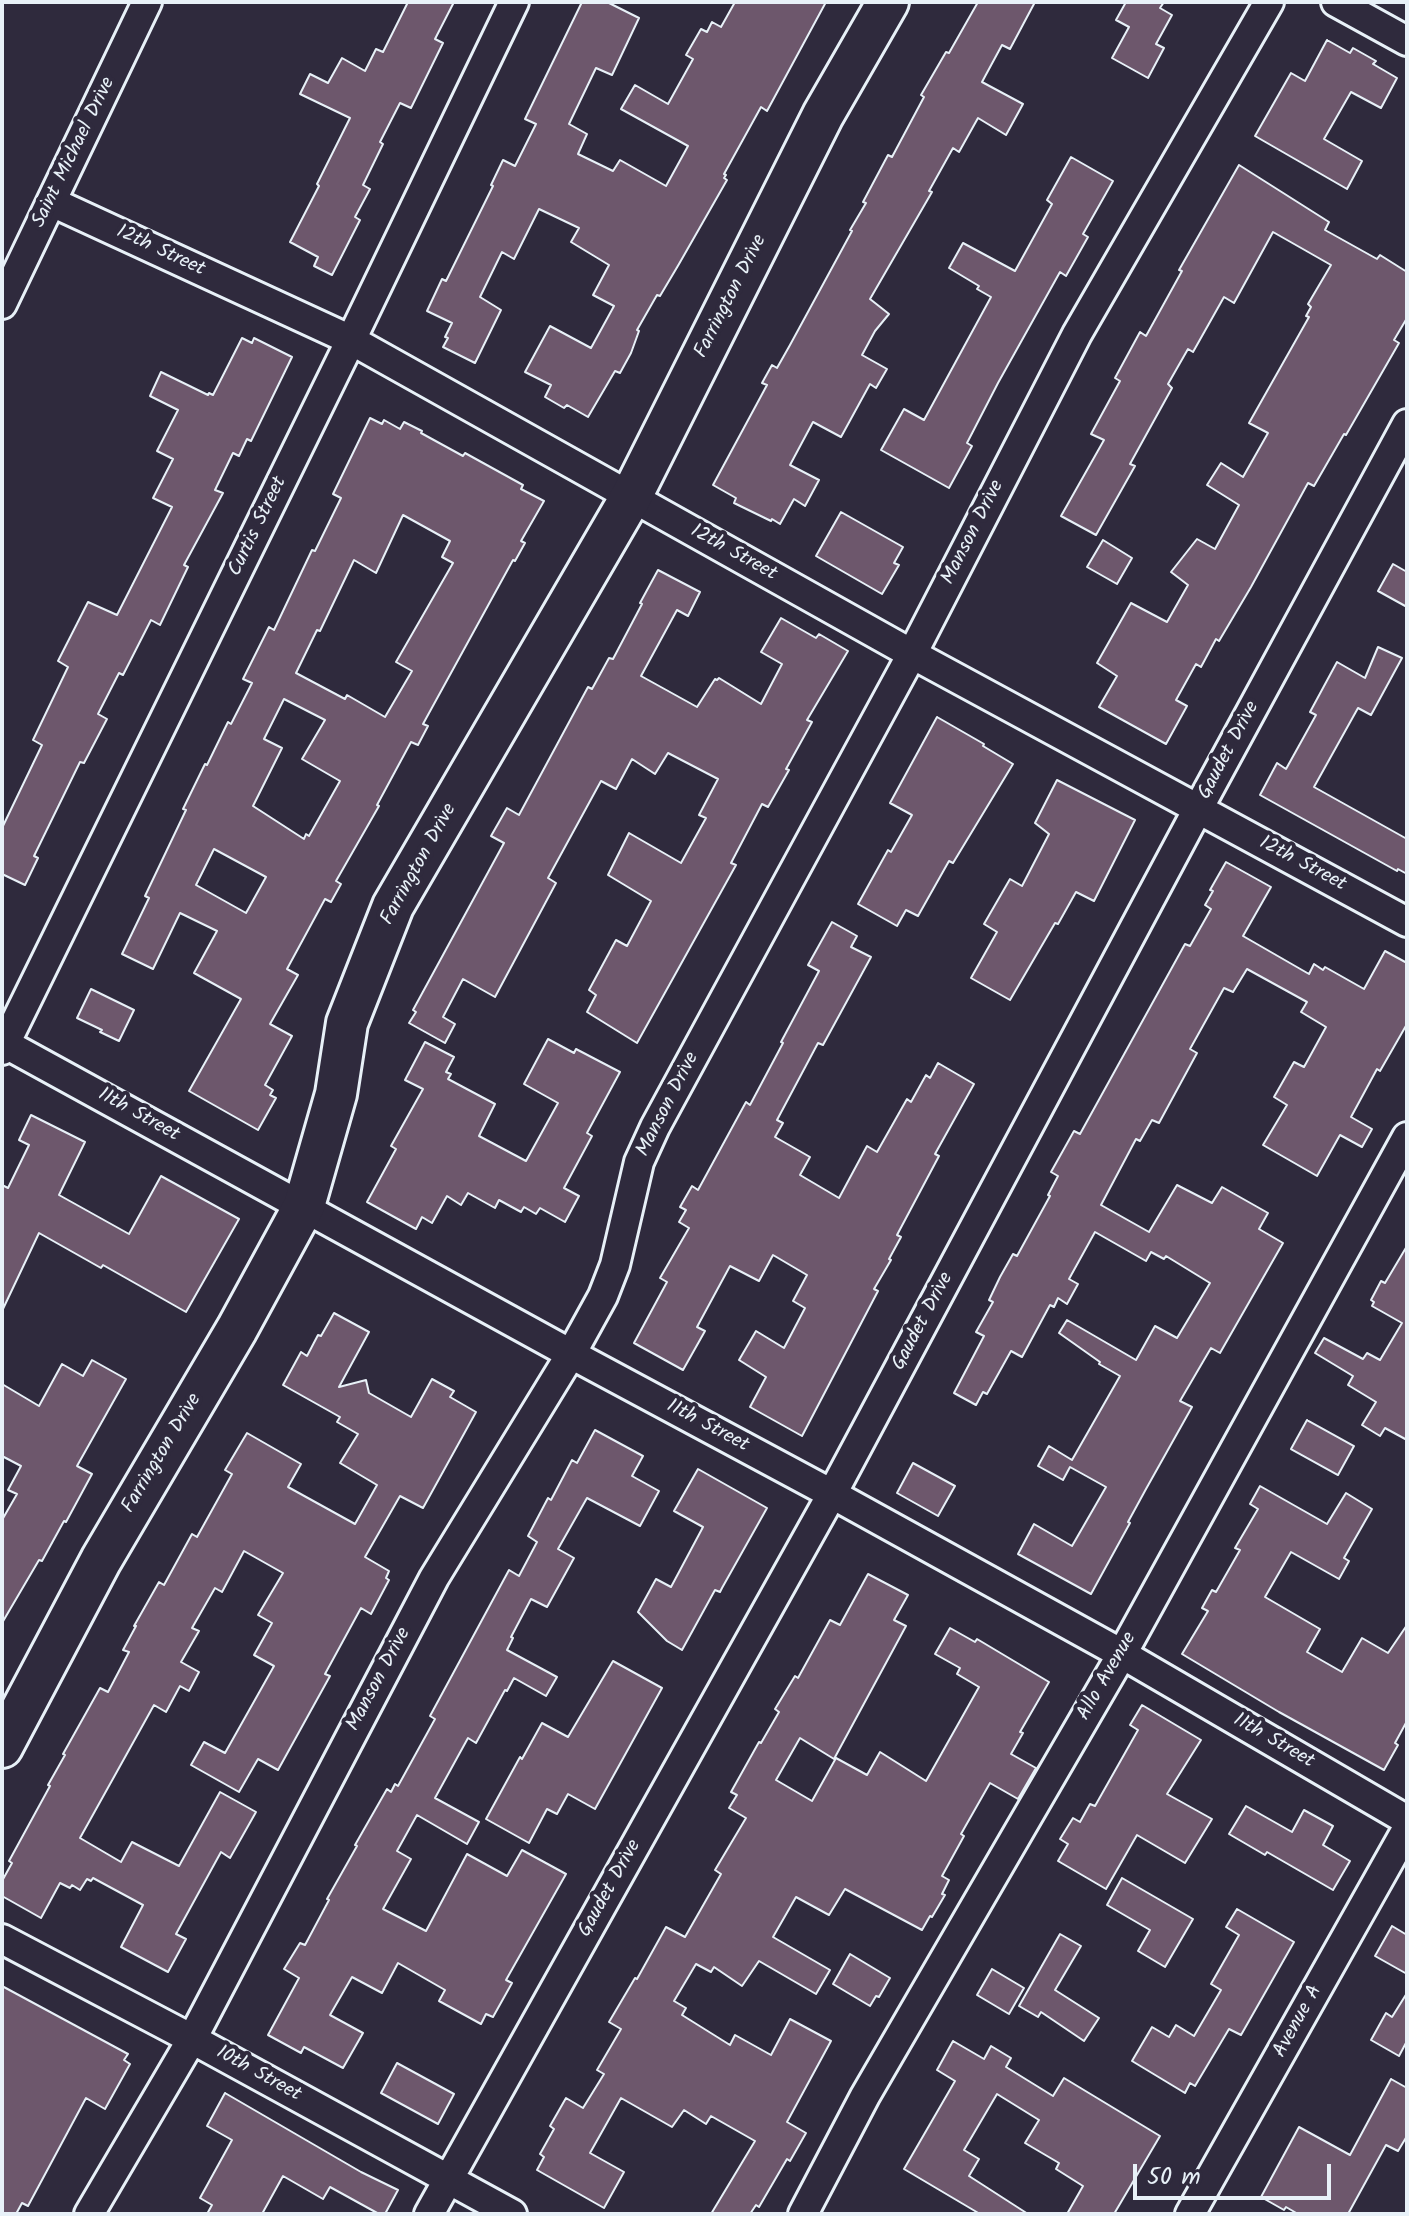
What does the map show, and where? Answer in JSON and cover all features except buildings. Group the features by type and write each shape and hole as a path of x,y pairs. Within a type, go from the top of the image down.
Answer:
{"street":[{"name":"Saint Michael Drive","path":"2,304 147,2"},
{"name":"Curtis Street","path":"3,1045 514,2"},
{"name":"Farrington Drive","path":"2,1747 101,1560 237,1329 304,1206 336,1094 347,1023 393,906 631,497 823,115 888,2"},
{"name":"Manson Drive","path":"89,2214 192,2039 434,1578 603,1296 615,1265 639,1162 655,1127 912,654 1077,334 1269,2"},
{"path":"1336,2 1407,41"},
{"name":"12th Street","path":"52,202 351,340 912,654 1407,922"},
{"name":"Gaudet Drive","path":"429,2214 832,1494 1407,424"},
{"name":"11th Street","path":"3,1045 304,1206 1122,1654 1407,1820"},
{"name":"Allo Avenue","path":"803,2214 865,2096 1122,1654 1407,1137"},
{"name":"Avenue A","path":"1190,2214 1407,1829"},
{"name":"10th Street","path":"2,1939 512,2214"}]}
